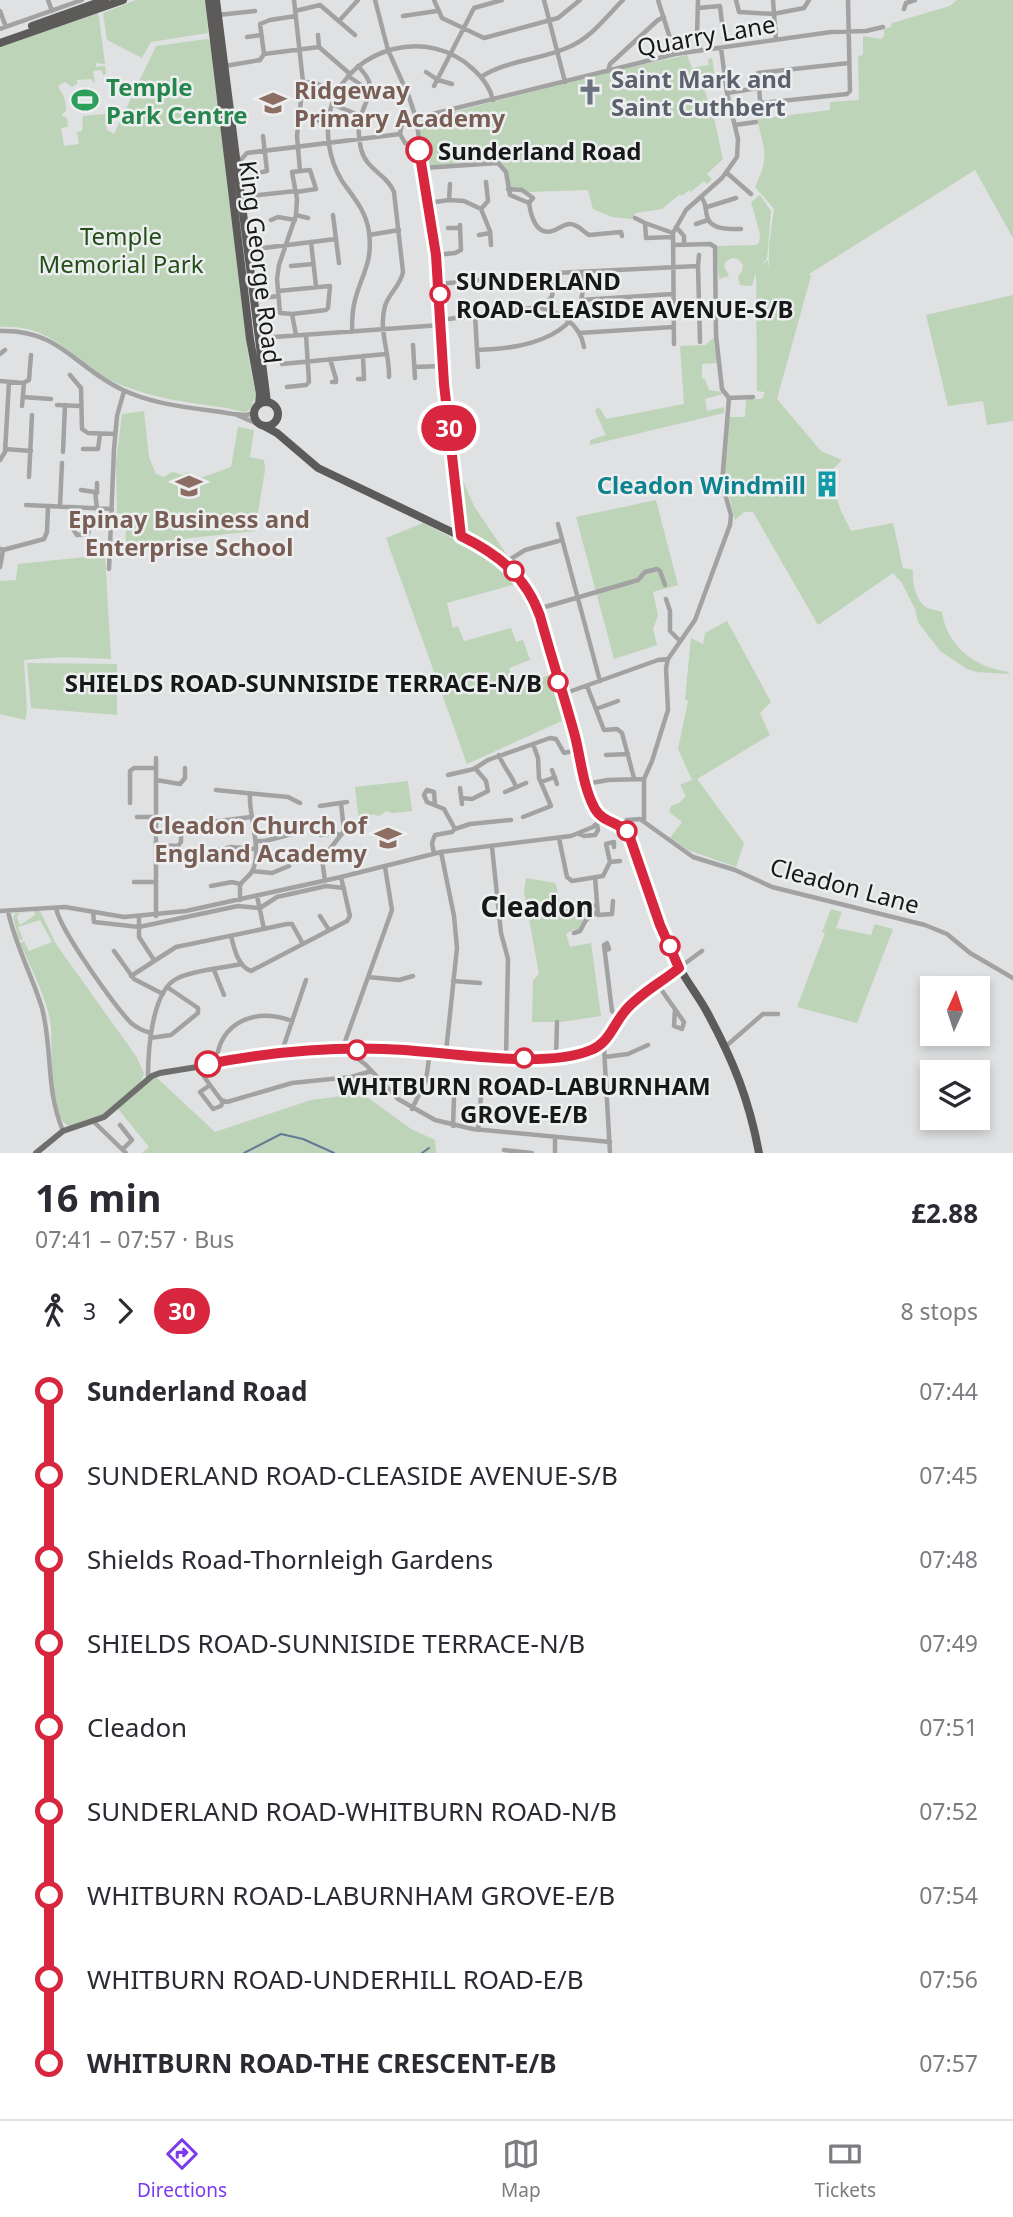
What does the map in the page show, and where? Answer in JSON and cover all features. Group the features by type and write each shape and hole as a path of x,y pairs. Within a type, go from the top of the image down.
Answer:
{"highway":[{"path":"0,38 105,0"},
{"path":"0,43 123,0"},
{"name":"King George Road","path":"209,0 221,61"},
{"name":"King George Road","path":"216,0 233,165 263,403"},
{"name":"King George Road","path":"233,165 241,197 244,251 253,299 254,338"},
{"path":"285,440 276,421 277,409 263,403 254,412 255,420 285,440 318,468 461,536 505,563 525,585 538,609 595,809 602,821 622,825 628,831 660,925 679,968 706,1010 746,1097 759,1153"},
{"path":"262,425 276,421"}],"main road":[{"path":"36,1153 63,1131 104,1117 160,1073 281,1054 345,1050 381,1049 556,1058 591,1050 612,1032 634,1002 679,968"}],"street":[{"path":"48,0 52,11"},
{"path":"0,11 3,28 82,0"},
{"path":"294,0 303,82 298,113 297,147 300,171"},
{"path":"339,21 358,0"},
{"path":"375,0 388,50 416,118 436,255 443,366 461,536"},
{"path":"434,0 442,18 482,38 550,21 566,14 580,0"},
{"path":"435,86 474,8 502,0"},
{"path":"544,0 565,82"},
{"path":"481,77 493,69 558,52 589,36 623,0"},
{"path":"658,0 675,54"},
{"path":"698,0 700,51"},
{"path":"736,0 739,12 773,14 804,8 809,0"},
{"path":"773,0 776,40"},
{"path":"848,0 850,91 847,94 762,103 758,73 849,63"},
{"path":"904,9 906,3 915,0"},
{"path":"264,54 260,24 317,5 323,6 355,35"},
{"path":"698,8 720,6 723,11 722,23"},
{"path":"218,15 256,11"},
{"path":"403,16 437,11"},
{"path":"608,71 610,64 664,17"},
{"name":"Quarry Lane","path":"416,118 675,54 883,27"},
{"path":"247,37 261,35"},
{"path":"318,35 319,47 371,91"},
{"path":"352,332 356,297 367,271 369,234 361,208 336,169 329,143 328,122 336,94 359,66 388,50 419,46 452,54 470,66 490,89 493,100"},
{"path":"221,61 258,62 264,54 319,47"},
{"path":"674,344 674,232 686,210 727,173 737,157 738,139 727,93 721,48"},
{"path":"359,66 368,79 371,91 361,116 359,139 369,166 393,187 404,272 385,307 383,329 390,364 389,377"},
{"path":"426,72 438,80 452,83"},
{"path":"303,82 316,83 336,94"},
{"path":"727,93 758,88"},
{"path":"332,104 361,116"},
{"path":"298,113 316,116 316,120 328,122"},
{"path":"400,134 405,122 416,118"},
{"path":"735,125 756,122"},
{"path":"231,145 247,153 400,134"},
{"path":"400,134 408,145 419,146"},
{"path":"262,172 268,171 263,136"},
{"path":"233,165 247,153"},
{"path":"423,168 493,162 503,167 506,172 510,195 529,203"},
{"path":"267,166 276,165"},
{"path":"241,197 296,191 316,189 310,170 292,172 296,191 295,218 279,265 278,294 280,313 326,310 330,286 316,286 278,294 253,299"},
{"path":"727,173 751,194"},
{"path":"481,209 488,201 486,182"},
{"path":"449,200 450,184"},
{"path":"508,189 528,193 533,198 529,203"},
{"path":"701,197 707,207 708,220"},
{"path":"707,207 736,198"},
{"path":"428,203 464,201 481,209 490,233 491,245"},
{"path":"529,203 533,221 541,230 549,232 571,224 579,226 589,235 621,232 622,236"},
{"path":"333,215 339,263"},
{"path":"271,220 278,217 308,217"},
{"path":"635,218 684,236 684,245"},
{"path":"696,224 708,220"},
{"path":"708,220 721,228 741,229"},
{"path":"645,223 646,238 674,232"},
{"path":"436,255 461,250 460,227 447,228"},
{"path":"369,234 399,230"},
{"path":"479,235 490,233"},
{"path":"244,251 336,239"},
{"path":"311,242 316,286"},
{"path":"622,825 638,818 645,821 644,779 668,710 668,659 702,605 730,526 731,515 722,483 729,398 722,389 716,335 715,247 710,244 673,245"},
{"path":"699,255 699,342"},
{"path":"291,266 313,264"},
{"path":"543,309 552,296 556,273 698,266"},
{"path":"477,350 544,340 563,329 575,315 581,300 582,272"},
{"path":"439,284 521,275"},
{"path":"581,300 673,294"},
{"path":"254,338 306,335 320,331 383,329 528,308 553,311 569,321 579,333 584,347"},
{"path":"292,314 296,335"},
{"path":"475,315 478,367"},
{"path":"579,333 673,327"},
{"path":"0,331 22,332 47,339 71,353 102,379 124,391 152,401 233,414 246,415 254,412"},
{"path":"287,387 306,385 309,382 306,335"},
{"path":"413,345 415,378"},
{"path":"282,364 386,354"},
{"path":"0,381 24,383 30,378 31,355"},
{"path":"358,379 364,379 363,356"},
{"path":"330,359 336,382 331,382"},
{"path":"414,367 443,366"},
{"path":"70,375 81,388 82,429 88,433 115,434"},
{"path":"0,460 5,449 3,433 9,382"},
{"path":"22,406 24,383"},
{"path":"110,569 115,434 118,408 124,391"},
{"path":"23,397 51,399"},
{"path":"729,398 753,397"},
{"path":"0,398 8,398"},
{"path":"57,405 80,406"},
{"path":"63,452 65,405"},
{"path":"233,414 262,425"},
{"path":"32,415 29,475 38,472"},
{"path":"32,422 41,423"},
{"path":"83,449 98,449 100,433"},
{"path":"5,449 31,451"},
{"path":"60,506 62,463"},
{"path":"61,471 69,472"},
{"path":"97,483 97,509"},
{"path":"84,489 97,494"},
{"path":"26,505 112,509"},
{"path":"0,564 1,549 44,539 48,506"},
{"path":"74,507 73,529 77,535 88,534 91,523"},
{"path":"558,524 600,681"},
{"path":"505,563 525,550 563,540"},
{"path":"538,609 638,580 645,572 659,569 664,585"},
{"path":"666,599 670,611 670,631 680,640"},
{"path":"561,695 658,660 668,659"},
{"path":"587,686 604,730 617,729 622,733 634,778"},
{"path":"596,709 618,701"},
{"path":"566,707 571,707 579,731 585,756 580,761"},
{"path":"448,775 475,768 499,755 553,738 564,753 578,750"},
{"path":"523,817 551,806 541,782 533,744"},
{"path":"606,755 628,754"},
{"path":"499,755 511,773 516,787"},
{"path":"156,758 156,916"},
{"path":"130,803 132,769 156,768"},
{"path":"156,780 182,783 185,768"},
{"path":"460,788 462,801 488,791 486,781 475,768"},
{"path":"541,782 554,774 557,784"},
{"path":"586,784 644,779"},
{"path":"505,792 526,783"},
{"path":"216,790 288,797 300,803"},
{"path":"240,900 240,884 252,870 256,841 249,807 250,793"},
{"path":"325,807 344,803 344,829 322,859 325,881"},
{"path":"435,805 444,809 455,829"},
{"path":"137,817 156,817"},
{"path":"211,822 251,817"},
{"path":"434,854 432,844 435,835 478,823 511,820"},
{"path":"0,911 55,908 117,916 156,916 325,881 441,852 559,838 579,833 602,821"},
{"name":"Cleadon Lane","path":"645,821 693,857 736,870 772,887 925,925 947,934 970,953 1013,978"},
{"path":"156,845 178,846 184,828 174,828"},
{"path":"256,841 296,833"},
{"path":"321,835 341,835"},
{"path":"559,838 569,879 575,881 605,874 610,862 606,844 614,842 614,847"},
{"path":"492,846 501,933 508,956 506,1057"},
{"path":"207,853 231,847 255,849"},
{"path":"441,852 454,915 457,948 446,1053"},
{"path":"610,862 620,860"},
{"path":"252,870 272,873 289,866"},
{"path":"385,867 392,910 345,1050 372,1071 397,1099 412,1109 453,1126 610,1142"},
{"path":"231,936 241,964 251,971 303,944 349,918 341,877"},
{"path":"595,877 597,912 600,916 612,914 612,901"},
{"path":"134,882 156,882"},
{"path":"211,886 232,882 240,884"},
{"path":"93,912 94,922 139,928 238,906 260,908 276,897 326,886 344,888"},
{"path":"257,896 264,929"},
{"path":"570,912 597,905"},
{"path":"55,908 64,931 124,1014 137,1028 150,1035 171,1035 198,1013 198,1009 191,1002 167,987"},
{"path":"8,911 22,958 42,1008 52,1097 63,1131"},
{"path":"575,932 582,929 588,917 597,912"},
{"path":"139,916 141,941 154,960"},
{"path":"320,916 329,930"},
{"path":"131,976 176,947 264,929 292,924 303,944"},
{"path":"605,950 612,1011 620,1018"},
{"path":"114,951 131,976 140,984 163,994"},
{"path":"679,968 702,951"},
{"path":"149,1079 150,1035 167,987 176,978 241,964"},
{"path":"214,970 224,995"},
{"path":"368,977 399,980 412,976"},
{"path":"281,1054 306,980"},
{"path":"453,981 480,983"},
{"path":"658,985 676,1010"},
{"path":"216,1063 225,1038 233,1027 247,1018 272,1014 292,1021"},
{"path":"724,1048 763,1014 778,1014"},
{"path":"556,1058 557,1023"},
{"path":"601,1044 604,1045 605,1057 610,1153"},
{"path":"605,1057 628,1054 648,1045"},
{"path":"412,1109 426,1080 430,1052"},
{"path":"197,1067 223,1101 230,1102 292,1083 351,1077 372,1071"},
{"path":"210,1085 200,1092 206,1101 213,1109 223,1101"},
{"path":"478,1130 481,1096"},
{"path":"453,1126 454,1097"},
{"path":"94,1122 125,1151 132,1140 119,1126"},
{"path":"555,1137 555,1153"},
{"path":"504,1150 532,1153"}],"green space":[{"path":"136,0 206,0 208,33 151,42 142,58 107,40 103,13"},
{"path":"957,0 1013,0 1013,238 975,170 809,274 811,276 777,399 821,451 842,460 829,473 841,511 851,531 893,523 903,568 913,570 915,590 922,604 942,612 950,636 965,654 985,666 1009,672 1008,674 967,669 940,651 918,622 915,609 902,583 893,573 818,625 753,512 744,512 735,520 724,476 729,417 745,417 746,399 762,399 765,392 757,391 756,273 752,286 740,285 738,276 743,265 738,259 732,258 726,261 724,266 729,276 719,279 716,246 759,243 760,234 751,202 760,195 771,211 767,259 758,267 768,260 769,269 774,209 755,187 764,160 757,119 830,110 830,102 859,100 858,56 863,55 863,36 881,39 884,29 891,27 892,23 950,6"},
{"name":"Temple Memorial Park","path":"97,12 105,64 96,63 96,67 105,66 106,74 103,75 102,70 93,71 95,84 91,79 77,80 77,84 72,87 65,82 59,85 66,105 66,111 61,115 67,118 68,127 61,128 64,146 79,144 77,132 82,131 83,116 105,114 107,130 114,134 156,46 207,39 210,41 249,361 256,395 250,410 246,412 169,399 131,389 103,376 51,339 20,328 0,327 0,45"},
{"path":"687,55 692,68 709,65 708,59 712,58 716,83 706,83 705,91 709,105 720,102 722,116 714,118 723,159 707,174 712,179 707,184 704,181 691,192 689,190 682,196 680,194 662,209 636,213 632,219 612,217 593,209 588,190 529,192 509,187 508,178 498,162 493,161 425,166 418,121 600,74"},
{"path":"1013,295 1013,421 987,425 983,401 948,406 926,315"},
{"path":"715,337 718,363 702,364 702,378 709,390 723,394 705,399 707,411 724,407 724,413 590,445 590,440 606,435 595,411 597,407 606,419 684,404 680,346 705,345"},
{"name":"Epinay Business and Enterprise School","path":"144,411 149,457 156,474 164,477 172,472 183,475 188,472 200,478 231,467 238,427 254,430 250,457 264,460 265,470 255,531 126,545 125,514 117,513 116,461 122,414"},
{"path":"454,435 461,476 474,506 509,558 507,559 465,534"},
{"path":"656,500 678,585 653,592 658,615 653,629 657,645 614,659 576,517"},
{"path":"423,523 486,557 520,583 447,603 453,628 458,626 464,641 511,628 516,642 523,640 530,660 509,668 516,688 552,674 566,719 467,764 386,538"},
{"path":"105,555 111,659 62,657 24,660 27,711 25,720 0,714 0,581 16,580 18,564"},
{"path":"727,621 771,702 760,713 770,735 697,779 744,843 736,867 688,850 670,838 682,822 669,812 671,806 686,796 680,785 692,780 678,749 688,701 685,699 691,638 703,644 705,633"},
{"path":"27,663 117,664 117,715 31,708"},
{"path":"408,781 412,811 386,811 379,816 372,814 369,819 359,821 355,787"},
{"path":"526,878 555,883 562,907 568,912 573,914 574,911 595,907 595,911 584,919 579,930 574,929 566,934 570,947 591,943 601,1016 561,1022 532,1022 533,980 539,974 524,891"},
{"path":"831,909 842,912 836,928 871,935 875,924 893,929 857,1023 797,1007 825,933 822,932"},
{"path":"34,911 40,911 56,944 136,1056 144,1073 141,1082 102,1115 69,1126 61,1118 53,1091 49,1015 40,987 20,943 24,941 29,951 52,942 40,920 18,927 23,939 19,940 13,917 16,913 31,912 18,914 20,925 35,915"},
{"path":"155,1076 215,1132 311,1100 350,1095 367,1097 411,1129 435,1140 436,1153 142,1153 149,1147 118,1109"}],"waterway":[{"path":"244,1153 281,1134 303,1139 334,1153"},
{"path":"422,1153 429,1148"}],"bus line":[{"name":"30","path":"208,1064 284,1054 381,1049 508,1058 564,1058 591,1050 605,1041 634,1002 679,968 660,925 628,831 603,818 595,809 533,597 514,571 496,555 461,536 444,384 436,255 419,150"}],"place":[{"name":"Saint Mark and Saint Cuthbert","path":"590,92"},
{"name":"Temple Park Centre","path":"85,100"},
{"name":"Ridgeway Primary Academy","path":"273,103"},
{"name":"Sunderland Road","path":"419,150"},
{"name":"SUNDERLAND ROAD-CLEASIDE AVENUE-S/B","path":"440,294"},
{"name":"Cleadon Windmill","path":"827,484"},
{"name":"Epinay Business and Enterprise School","path":"189,486"},
{"name":"SHIELDS ROAD-SUNNISIDE TERRACE-N/B","path":"558,682"},
{"name":"Cleadon Church of England Academy","path":"388,838"},
{"name":"WHITBURN ROAD-LABURNHAM GROVE-E/B","path":"524,1058"}],"district":[{"name":"Cleadon","path":"537,906"}]}
